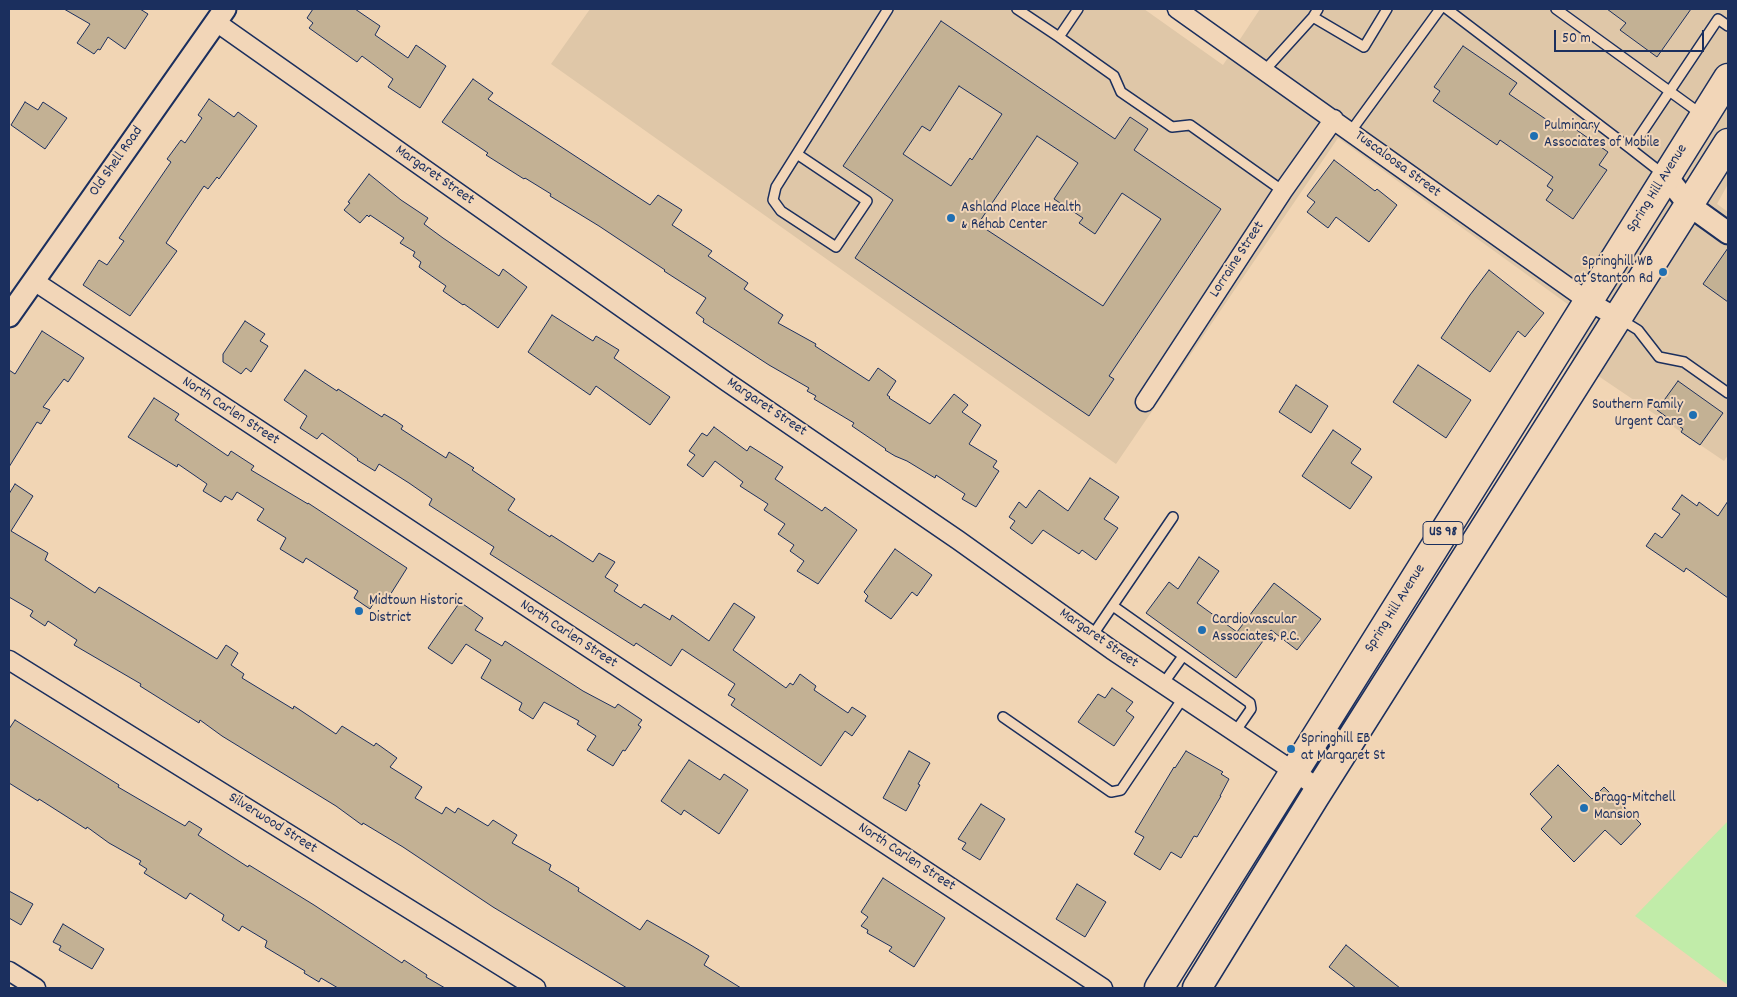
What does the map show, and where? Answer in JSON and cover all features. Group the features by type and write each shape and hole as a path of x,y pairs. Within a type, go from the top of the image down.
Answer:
{"main road":[{"name":"Spring Hill Avenue","path":"1159,988 1728,78"},
{"name":"Spring Hill Avenue","path":"1197,988 1320,789 1728,143"}],"street":[{"name":"Tuscaloosa Street","path":"1177,9 1588,301 1618,318"},
{"name":"Old Shell Road","path":"9,316 221,16"},
{"name":"Margaret Street","path":"221,16 727,382 958,540 1092,636 1320,789"},
{"name":"Lorraine Street","path":"1145,402 1283,191 1334,119"},
{"path":"1666,176 1689,205 1728,233"},
{"name":"North Carlen Street","path":"34,281 1103,988"},
{"name":"Silverwood Street","path":"9,660 536,988"},
{"path":"9,972 36,988"}],"lane":[{"path":"797,154 867,201 836,247 781,211 773,200 776,187 888,9"},
{"path":"1017,9 1114,76 1121,92 1172,127 1190,125 1283,191"},
{"path":"1059,37 1078,9"},
{"path":"1265,70 1316,13 1364,47 1387,9"},
{"path":"1351,131 1440,9"},
{"path":"1447,9 1666,176"},
{"path":"1556,9 1704,116"},
{"path":"1631,149 1718,19 1728,26"},
{"path":"1618,318 1638,330 1658,357 1684,362 1728,393"},
{"path":"1092,636 1173,517"},
{"path":"1113,606 1250,703 1251,709 1235,732"},
{"path":"1163,684 1183,656"},
{"path":"1003,716 1111,792 1121,790 1183,698"}],"shaded area":[{"path":"590,9 1144,9 1223,65 1260,9 1728,9 1728,184 1717,204 1728,212 1728,455 1724,461 1551,344 1573,308 1338,138 1116,464 551,64"}],"green space":[{"path":"1728,821 1728,985 1635,916"}],"building":[{"path":"64,9 140,9 148,14 125,49 108,37 100,50 98,49 94,54 77,43 90,24"},
{"path":"313,9 355,9 380,26 375,35 408,58 416,45 446,66 420,108 388,87 393,79 362,56 357,62 309,28 313,23 307,18"},
{"path":"1607,9 1691,9 1657,57 1620,30 1626,23"},
{"name":"Ashland Place Health & Rehab Center","path":"941,21 1115,139 1130,117 1148,129 1134,150 1221,209 1109,376 1114,379 1089,416 855,258 893,200 843,166","holes":["959,86 1002,114 972,160 970,158 951,186 903,154 922,126 930,131","1037,136 1078,163 1054,199 1083,218 1079,223 1095,234 1122,193 1161,219 1103,306 978,224"]},
{"name":"Pulminary Associates of Mobile","path":"1463,46 1517,83 1509,94 1563,131 1568,124 1608,152 1599,165 1607,170 1573,219 1546,200 1553,190 1547,186 1553,177 1500,140 1497,145 1433,101 1440,91 1434,87"},
{"path":"473,79 493,93 488,99 650,205 658,195 682,210 672,225 712,251 708,256 748,283 744,289 783,315 778,323 816,344 815,346 869,381 878,368 896,381 887,395 889,398 930,424 954,394 968,405 962,412 981,425 969,444 997,461 993,467 999,471 976,507 962,499 965,494 936,475 935,478 885,450 852,426 854,423 814,399 816,396 807,391 809,388 769,365 703,322 704,319 696,313 706,298 599,226 550,196 551,194 486,155 488,153 442,122"},
{"path":"209,99 234,117 238,112 257,126 219,179 217,177 208,189 204,186 181,220 166,243 177,251 130,316 83,285 99,260 107,265 124,241 119,238 171,162 167,159 181,140 185,143 202,118 198,115"},
{"path":"25,102 38,110 43,102 67,118 45,149 11,125"},
{"path":"1334,160 1397,205 1369,242 1336,217 1328,228 1307,212 1315,202 1307,196"},
{"path":"369,174 401,200 428,218 424,224 443,238 499,276 503,269 527,287 498,328 443,291 446,286 419,267 421,262 413,256 415,252 400,243 404,238 370,215 369,217 367,215 360,223 344,210"},
{"path":"1728,248 1728,302 1703,284"},
{"path":"1489,270 1544,313 1525,337 1518,331 1490,372 1441,338"},
{"path":"552,315 593,341 596,336 619,350 614,358 670,397 650,425 596,386 590,395 528,352"},
{"path":"245,321 265,334 260,341 268,346 251,372 246,368 241,374 223,362 223,354"},
{"path":"42,331 84,358 68,382 64,379 43,407 50,410 41,424 37,422 9,467 9,370 15,374"},
{"path":"1418,365 1471,400 1446,438 1393,402"},
{"path":"305,370 382,417 384,414 396,421 403,426 401,429 446,458 449,452 474,468 472,470 515,499 508,510 550,537 551,535 593,562 599,553 615,562 605,577 618,585 614,591 641,608 644,604 670,620 672,615 709,641 734,603 755,617 733,650 786,688 790,683 793,685 800,674 816,686 814,690 848,713 852,707 866,716 852,736 845,731 821,766 731,705 735,699 728,695 735,684 682,649 671,666 636,643 634,646 490,554 494,547 429,505 432,499 409,483 379,464 375,471 357,460 322,433 317,439 300,428 307,416 284,400"},
{"name":"Southern Family Urgent Care","path":"1678,381 1723,413 1700,445 1681,432 1683,429 1657,410"},
{"path":"1296,385 1328,406 1311,433 1279,412"},
{"path":"154,398 179,414 175,420 228,456 231,451 254,466 251,470 308,503 407,568 385,603 376,599 370,609 354,598 358,591 306,558 303,563 280,549 286,538 257,520 264,509 237,492 232,500 225,496 221,502 203,491 207,484 178,464 177,467 128,437"},
{"path":"714,427 747,451 750,446 783,467 775,479 822,511 825,507 857,530 818,584 797,571 804,561 790,551 794,545 778,534 785,524 764,510 768,504 740,486 743,482 715,461 703,477 687,465 695,455 689,451 702,433 707,436"},
{"path":"1333,430 1361,449 1351,463 1372,477 1350,509 1302,476"},
{"path":"1090,478 1119,497 1104,519 1118,528 1096,560 1082,550 1079,554 1043,530 1032,544 1010,528 1015,521 1009,517 1019,502 1026,508 1039,490 1068,511"},
{"path":"15,484 33,496 11,531 48,553 45,560 95,593 99,587 217,659 226,645 238,653 231,665 244,674 242,678 293,709 294,706 336,734 342,726 374,746 376,743 397,758 390,767 422,787 415,798 442,814 446,807 455,813 458,808 488,826 493,820 517,835 512,843 551,865 549,870 579,888 578,891 640,930 647,920 689,944 709,956 704,965 741,988 627,988 493,907 403,847 363,823 362,825 336,806 222,736 200,720 199,723 140,686 141,684 74,645 77,640 48,621 45,626 30,616 33,611 9,597 9,494"},
{"path":"1682,495 1697,506 1699,502 1718,516 1728,501 1728,598 1686,568 1684,572 1646,546 1655,533 1662,538 1680,514 1672,509"},
{"path":"895,549 932,575 917,596 912,592 891,619 865,601 868,596 864,592"},
{"path":"1199,557 1219,571 1197,603 1237,632 1274,583 1321,619 1297,650 1271,630 1236,678 1146,613 1169,582 1178,589"},
{"path":"460,602 483,618 475,630 502,646 505,641 583,691 615,708 618,704 642,720 638,725 641,727 613,766 587,750 596,736 577,724 579,721 544,702 533,719 519,710 522,703 481,678 491,660 466,644 452,664 428,648"},
{"path":"1112,688 1133,702 1126,711 1134,717 1114,746 1078,722 1098,694 1105,698"},
{"path":"15,720 119,785 118,787 185,826 189,821 202,829 198,835 248,867 249,865 314,905 402,963 404,960 427,975 426,977 445,988 338,988 321,978 319,982 304,973 305,971 265,947 267,941 242,926 239,931 222,920 224,915 190,893 186,899 144,873 147,869 139,864 141,861 109,843 87,827 86,829 39,799 38,801 9,783 9,729"},
{"path":"909,751 930,763 906,811 883,798"},
{"path":"1186,751 1223,772 1221,774 1229,779 1197,837 1194,836 1181,858 1171,852 1160,870 1134,854 1144,837 1135,832 1174,767"},
{"path":"689,760 720,780 724,774 748,790 719,834 684,810 681,815 661,801"},
{"name":"Bragg-Mitchell Mansion","path":"1558,765 1592,799 1604,787 1641,824 1621,845 1605,830 1574,862 1541,829 1552,817 1530,794"},
{"path":"981,804 1005,819 980,860 962,849 966,843 958,839"},
{"path":"883,878 945,918 914,967 889,951 892,947 867,933 868,930 861,926 868,917 861,912"},
{"path":"1077,884 1106,902 1085,937 1056,919"},
{"path":"9,891 33,904 21,925 9,918"},
{"path":"63,924 104,949 92,969 59,950 61,946 53,942"},
{"path":"1346,945 1400,988 1356,988 1329,967"}],"place":[{"name":"Pulminary Associates of Mobile","path":"1534,136"},
{"name":"Ashland Place Health & Rehab Center","path":"951,218"},
{"name":"Springhill WB at Stanton Rd","path":"1663,272"},
{"name":"Southern Family Urgent Care","path":"1693,415"},
{"name":"Midtown Historic District","path":"359,611"},
{"name":"Cardiovascular Associates, P.C.","path":"1202,630"},
{"name":"Springhill EB at Margaret St","path":"1291,749"},
{"name":"Bragg-Mitchell Mansion","path":"1584,808"}]}
